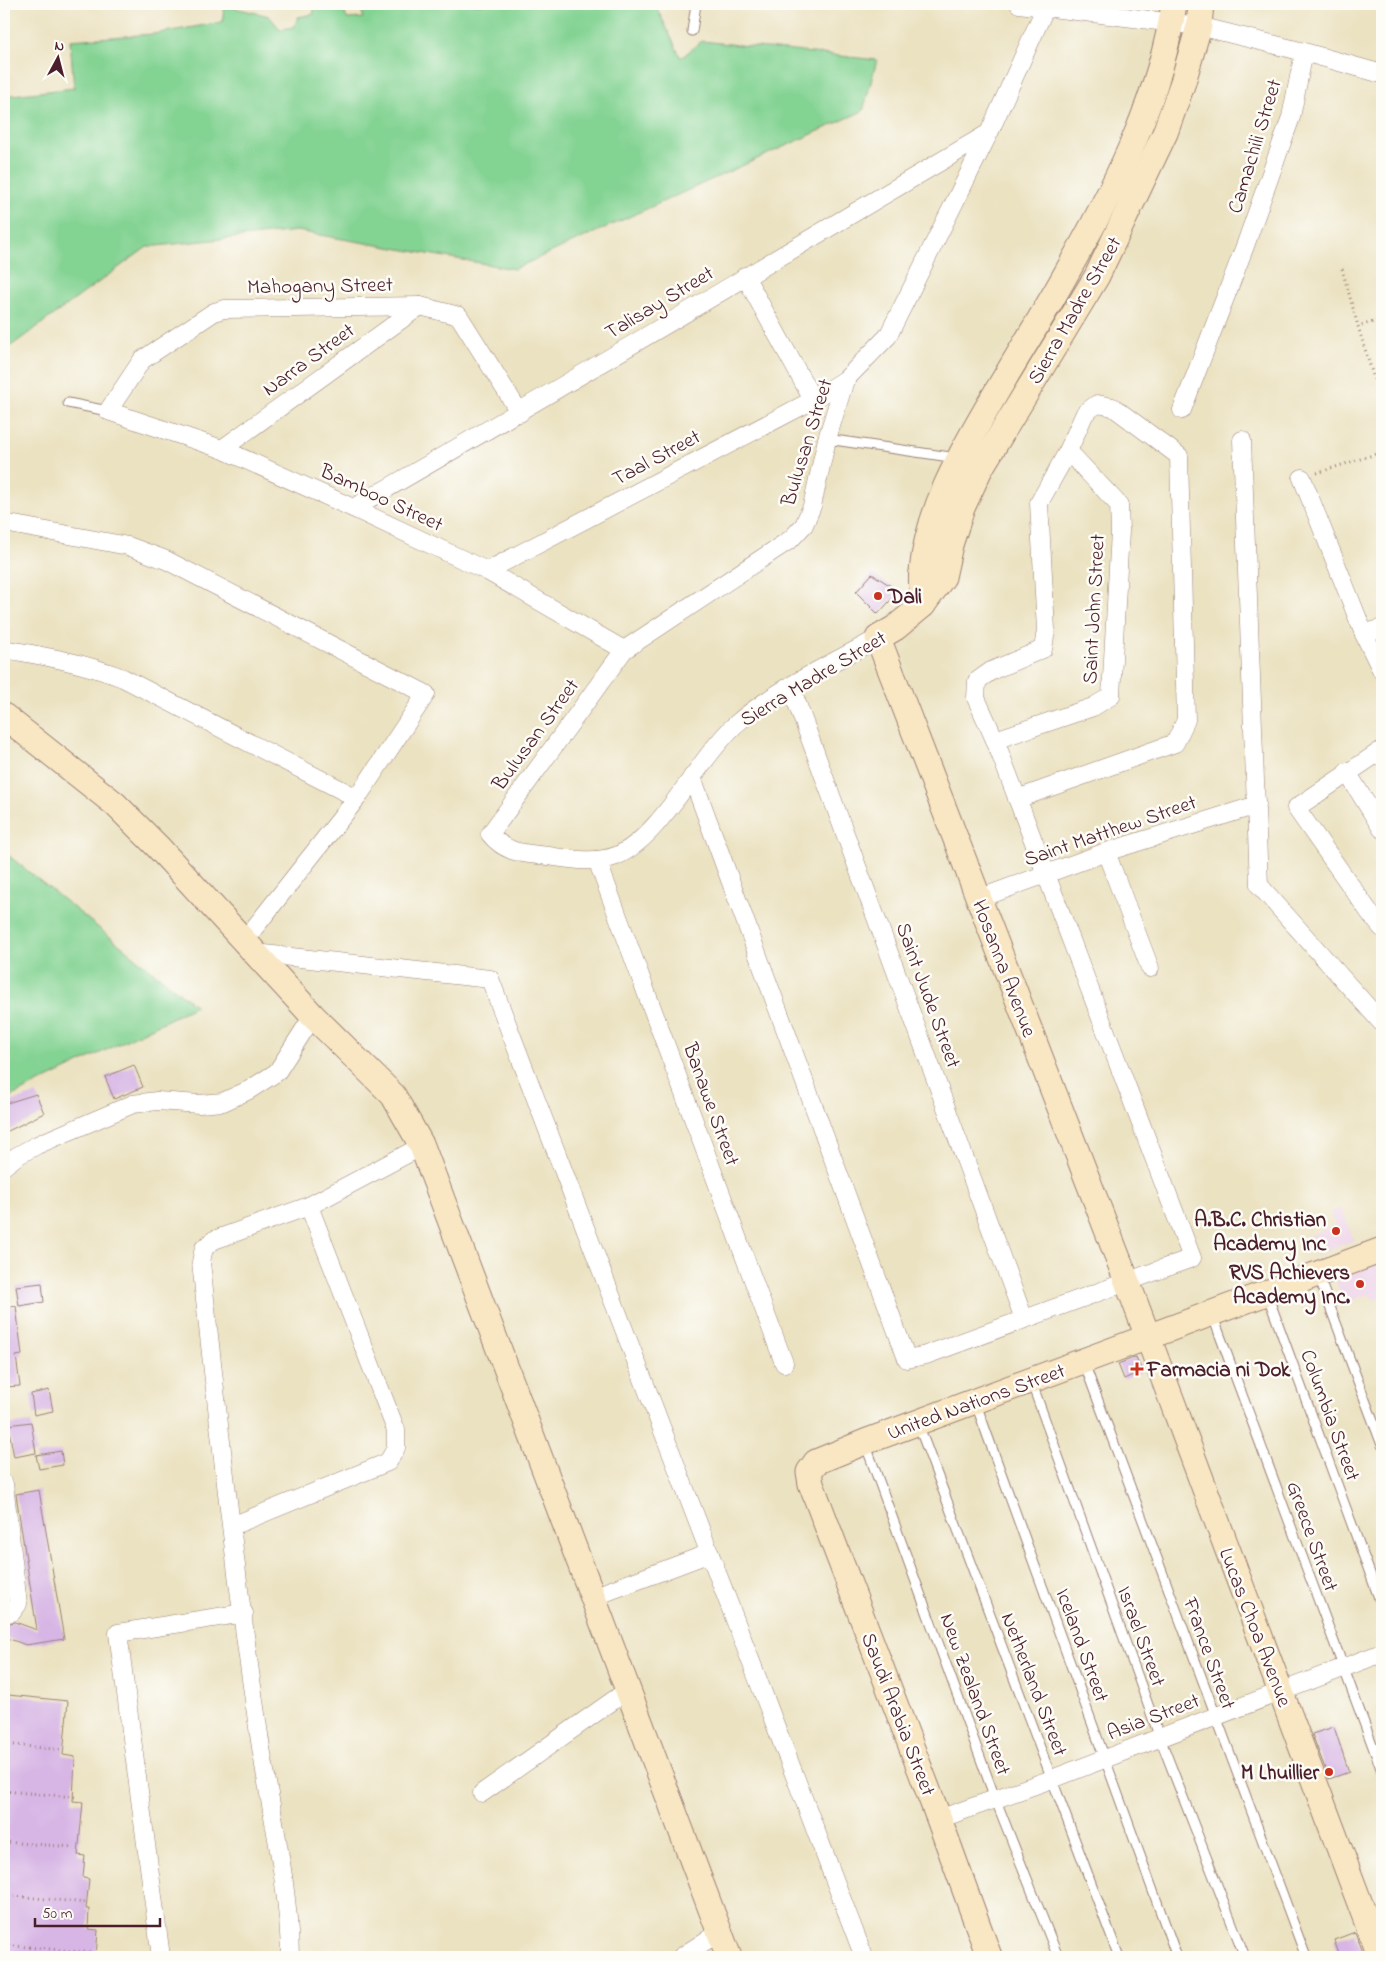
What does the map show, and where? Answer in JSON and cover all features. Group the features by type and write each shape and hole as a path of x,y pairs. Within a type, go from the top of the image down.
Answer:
{"main road":[{"name":"Sierra Madre Street","path":"924,605 921,572 928,539 940,501 958,458 1073,263 1120,170 1159,74 1173,13"},
{"name":"Sierra Madre Street","path":"878,638 895,628 924,605 943,577 962,508 980,469 1097,276 1142,184 1165,133 1183,82 1200,15"},
{"path":"1023,346 1046,360"},
{"name":"Hosanna Avenue","path":"878,638 1130,1289"},
{"path":"4,716 114,804 157,846 313,1016 393,1095 422,1146 721,1931 729,1957"},
{"name":"United Nations Street","path":"809,1472 816,1462 865,1442 1147,1336 1318,1274 1380,1254"},
{"name":"Lucas Choa Avenue","path":"1130,1289 1380,1957"},
{"name":"Saudi Arabia Street","path":"809,1472 811,1484 939,1819 988,1957"}],"street":[{"path":"1019,4 1200,15 1304,52 1382,74"},
{"name":"Bulusan Street","path":"490,834 624,650 791,538 804,525 812,506 826,439 845,380 888,336 989,133 1047,5"},
{"name":"Camachili Street","path":"1182,410 1246,246 1290,117 1304,52"},
{"name":"Talisay Street","path":"353,508 520,413 745,276 989,133"},
{"path":"745,276 814,400"},
{"name":"Mahogany Street","path":"108,411 142,360 214,312 224,309 420,306 459,316 520,413"},
{"name":"Narra Street","path":"222,449 420,306"},
{"name":"Taal Street","path":"487,571 814,400 845,380"},
{"path":"692,777 907,1359 926,1355 1024,1318 1130,1289 1192,1258 1045,875 995,740 976,698 977,681 991,671 1044,649 1046,630 1039,503 1068,451 1085,413 1097,404 1113,407 1178,456 1186,720 1175,743 1017,799"},
{"name":"Bamboo Street","path":"108,411 222,449 353,508 487,571 624,650"},
{"path":"1242,440 1258,806 1259,886 1382,1023"},
{"name":"Saint John Street","path":"995,740 1093,707 1111,696 1120,540 1119,505 1068,451"},
{"path":"1302,478 1364,634 1382,671"},
{"path":"4,523 128,546 166,560 426,694 357,798 250,947 490,979 864,1957"},
{"path":"1364,634 1382,628"},
{"name":"Sierra Madre Street","path":"490,834 499,845 511,851 574,859 597,860 614,856 632,847 648,832 712,749 736,724 792,687 878,638"},
{"path":"4,649 68,660 96,667 123,678 357,798"},
{"name":"Saint Jude Street","path":"792,687 1024,1318"},
{"path":"1382,750 1296,808 1382,928"},
{"path":"1347,772 1382,829"},
{"name":"Saint Matthew Street","path":"978,899 1106,852 1258,806"},
{"path":"1106,852 1150,968"},
{"name":"Banawe Street","path":"597,860 784,1363"},
{"path":"4,1166 17,1156 38,1145 133,1104 157,1101 199,1104 224,1102 249,1090 277,1072 313,1016"},
{"path":"290,1957 289,1914 260,1741 232,1526 201,1262 204,1248 214,1240 309,1206 422,1146"},
{"path":"232,1526 388,1462 396,1448 396,1430 309,1206"},
{"path":"4,1490 8,1552 18,1604 12,1612 4,1614"},
{"path":"593,1597 710,1553"},
{"path":"161,1957 118,1633 244,1613"},
{"name":"Asia Street","path":"939,1819 1052,1779 1382,1653"},
{"path":"482,1793 628,1690"},
{"path":"681,1957 721,1931"}],"lane":[{"path":"692,31 696,4"},
{"path":"68,403 108,411"},
{"path":"826,439 958,458"},
{"path":"1318,1274 1382,1446"},
{"name":"Columbia Street","path":"1267,1293 1382,1606"},
{"name":"Greece Street","path":"1212,1313 1382,1770"},
{"name":"France Street","path":"1083,1361 1306,1957"},
{"name":"Israel Street","path":"1031,1381 1160,1738 1245,1957"},
{"name":"Iceland Street","path":"975,1401 1177,1957"},
{"name":"Netherland Street","path":"918,1422 1119,1957"},
{"name":"New Zealand Street","path":"865,1442 995,1798 1058,1957"}],"path":[{"path":"1342,268 1382,405"},
{"path":"1358,326 1382,320"},
{"path":"1302,478 1382,452"},
{"path":"4,1744 63,1750"},
{"path":"4,1791 75,1798"},
{"path":"4,1842 73,1847"},
{"path":"4,1895 87,1903"},
{"path":"4,1945 95,1953"}],"shaded area":[{"name":"A.B.C. Christian Academy Inc","path":"1341,1208 1354,1240 1316,1254 1309,1236 1335,1225 1330,1212"},
{"name":"RVS Achievers Academy Inc.","path":"1378,1258 1382,1270 1382,1297 1373,1300 1370,1294 1344,1303 1333,1273"}],"green space":[{"path":"313,4 342,4 347,19 363,18 361,4 655,4 681,58 702,41 877,60 863,111 514,269 297,231 147,247 4,351 4,96 74,88 70,40 154,34 222,22 224,9 231,7 269,16 280,29 294,27 298,17 314,14"},
{"path":"4,852 196,1006 4,1100"}],"building":[{"name":"Dali","path":"872,574 899,591 878,614 856,592"},
{"path":"134,1065 143,1087 114,1099 105,1077"},
{"path":"36,1094 44,1113 4,1133 4,1104"},
{"path":"42,1283 44,1302 19,1306 16,1286"},
{"path":"16,1306 22,1355 16,1356 20,1386 4,1387 4,1308"},
{"path":"1136,1357 1142,1371 1124,1379 1118,1364"},
{"path":"49,1390 53,1411 34,1415 31,1394"},
{"path":"31,1422 36,1453 14,1457 8,1425"},
{"path":"61,1451 63,1465 39,1469 36,1455"},
{"path":"39,1490 64,1639 26,1645 4,1637 4,1624 15,1622 37,1630 16,1494"},
{"path":"8,1695 68,1701 63,1755 75,1757 73,1801 83,1802 78,1855 85,1856 83,1878 89,1879 86,1909 89,1909 88,1929 98,1930 96,1957 4,1957 4,1742"},
{"path":"1334,1727 1349,1772 1329,1779 1312,1734"},
{"path":"1355,1932 1364,1957 1340,1957 1334,1940"}],"place":[{"name":"Dali","path":"878,596"},
{"name":"A.B.C. Christian Academy Inc","path":"1336,1231"},
{"name":"RVS Achievers Academy Inc.","path":"1360,1284"},
{"name":"Farmacia ni Dok","path":"1137,1369"},
{"name":"M Lhuillier","path":"1329,1772"}]}
